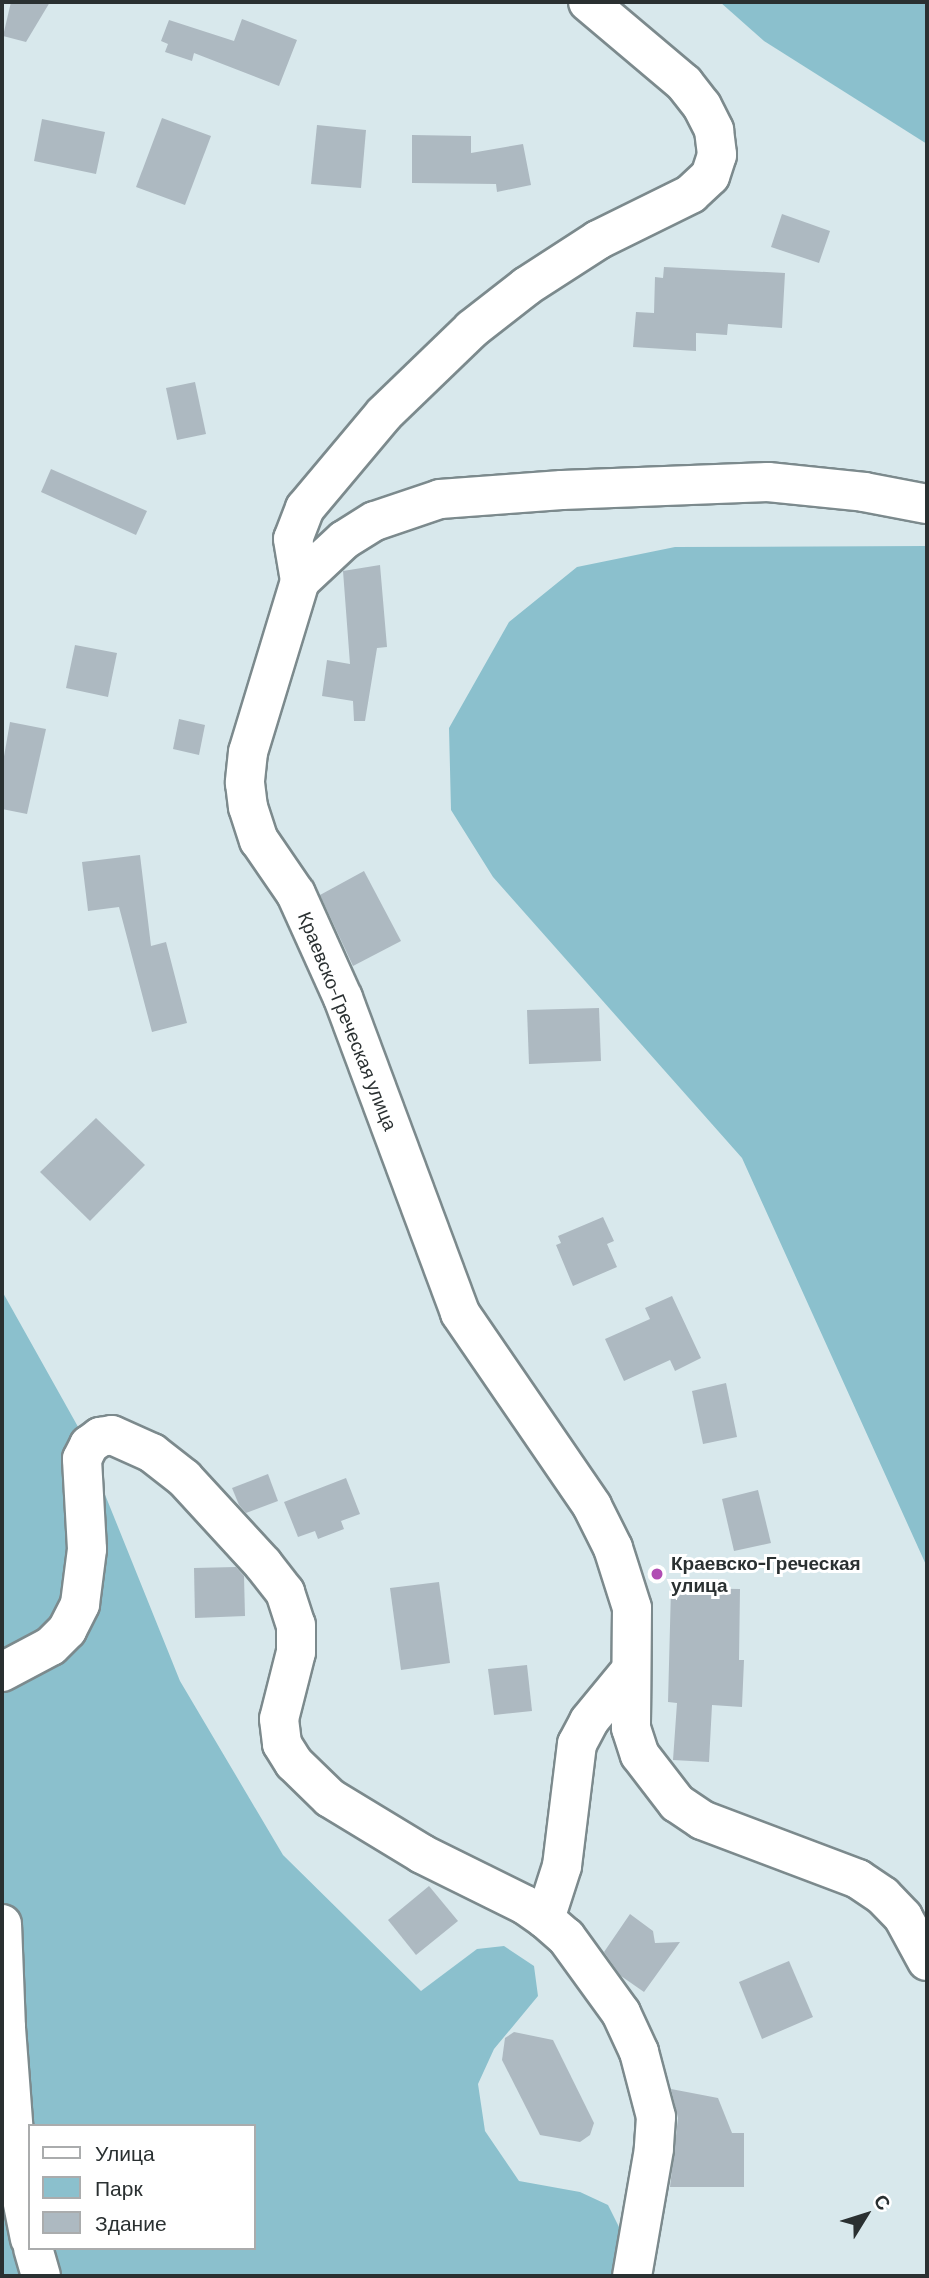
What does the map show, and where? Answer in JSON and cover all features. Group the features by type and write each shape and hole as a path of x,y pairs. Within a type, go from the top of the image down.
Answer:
{"street":[{"name":"Краевско-Греческая улица","path":"588,2 684,83 702,106 715,130 717,155 710,177 691,194 598,240 527,286 472,329 375,424 304,508 293,539 300,581 248,752 245,783 248,807 259,840 296,894 343,998 460,1313 592,1506 613,1548 632,1608 631,1728 640,1755 677,1803 702,1820 858,1879 883,1896 903,1917 927,1961"},
{"path":"300,581 344,540 375,521 440,499 562,490 768,482 864,492 927,504"},
{"path":"6,1665 51,1646 67,1630 80,1604 87,1549 82,1458 89,1446 100,1437 112,1435 123,1438 152,1453 184,1478 263,1564 285,1592 296,1625 296,1652 279,1720 282,1744 294,1763 330,1798 422,1854 515,1900 545,1919 566,1937 621,2013 639,2052 656,2117 654,2149 632,2276"},
{"path":"545,1919 562,1866 577,1744 589,1721 631,1670"},
{"path":"2,1924 4,2029 17,2174 28,2229"},
{"path":"34,2250 41,2276"}],"green space":[{"path":"720,2 927,2 927,144 764,41"},
{"path":"927,546 927,1567 742,1158 493,877 451,810 449,728 509,622 577,567 675,547"},
{"path":"2,1291 77,1425 180,1681 283,1855 421,1991 477,1949 504,1946 534,1966 538,1996 494,2049 478,2084 485,2131 519,2181 580,2192 608,2205 620,2229 616,2276 2,2276"}],"building":[{"path":"11,2 50,2 26,42 3,36"},
{"path":"242,19 297,40 279,86 194,53 192,61 165,52 168,44 161,41 169,20 234,41"},
{"path":"162,118 211,136 185,205 136,187"},
{"path":"42,119 105,132 96,174 34,161"},
{"path":"317,125 366,130 361,188 311,184"},
{"path":"412,135 471,136 471,153 523,144 531,185 497,192 496,184 412,183"},
{"path":"782,214 830,231 819,263 771,247"},
{"path":"664,267 785,273 782,328 728,324 727,335 696,333 696,351 633,347 636,312 654,313 655,277 663,278"},
{"path":"195,382 206,434 177,440 166,388"},
{"path":"51,469 147,511 136,535 41,492"},
{"path":"380,565 387,647 377,648 365,721 354,721 353,701 322,696 327,660 350,664 343,571"},
{"path":"75,645 117,653 108,697 66,688"},
{"path":"179,719 205,725 199,755 173,749"},
{"path":"10,722 46,729 27,814 2,809 2,768"},
{"path":"140,855 151,946 166,942 187,1023 152,1032 119,907 88,911 82,862"},
{"path":"364,871 401,941 353,966 320,895"},
{"path":"599,1008 601,1061 529,1064 527,1010"},
{"path":"96,1118 145,1165 90,1221 40,1172"},
{"path":"603,1217 614,1241 607,1244 617,1267 573,1286 556,1245 561,1243 558,1236"},
{"path":"672,1296 701,1358 675,1371 670,1360 624,1381 605,1339 650,1319 645,1308"},
{"path":"726,1383 737,1437 703,1444 692,1391"},
{"path":"268,1474 278,1501 246,1513 239,1505 232,1488"},
{"path":"346,1478 360,1514 341,1521 344,1529 318,1539 315,1531 298,1537 284,1502"},
{"path":"758,1490 771,1543 734,1551 722,1499"},
{"path":"236,1567 244,1576 245,1616 195,1618 194,1568"},
{"path":"439,1582 450,1663 401,1670 390,1588"},
{"path":"671,1588 740,1589 739,1660 744,1660 742,1707 712,1705 709,1762 673,1760 677,1703 668,1702"},
{"path":"527,1665 532,1711 494,1715 488,1669"},
{"path":"429,1886 458,1921 416,1955 388,1920"},
{"path":"630,1914 653,1931 655,1943 680,1942 644,1992 621,1976 604,1952"},
{"path":"789,1961 813,2017 762,2039 739,1982"},
{"path":"514,2032 553,2040 594,2123 590,2135 580,2142 540,2135 502,2060 505,2038"},
{"path":"671,2089 718,2098 732,2133 744,2133 744,2187 670,2187 678,2118"}],"place":[{"name":"Краевско-Греческая улица","path":"657,1574"}]}
